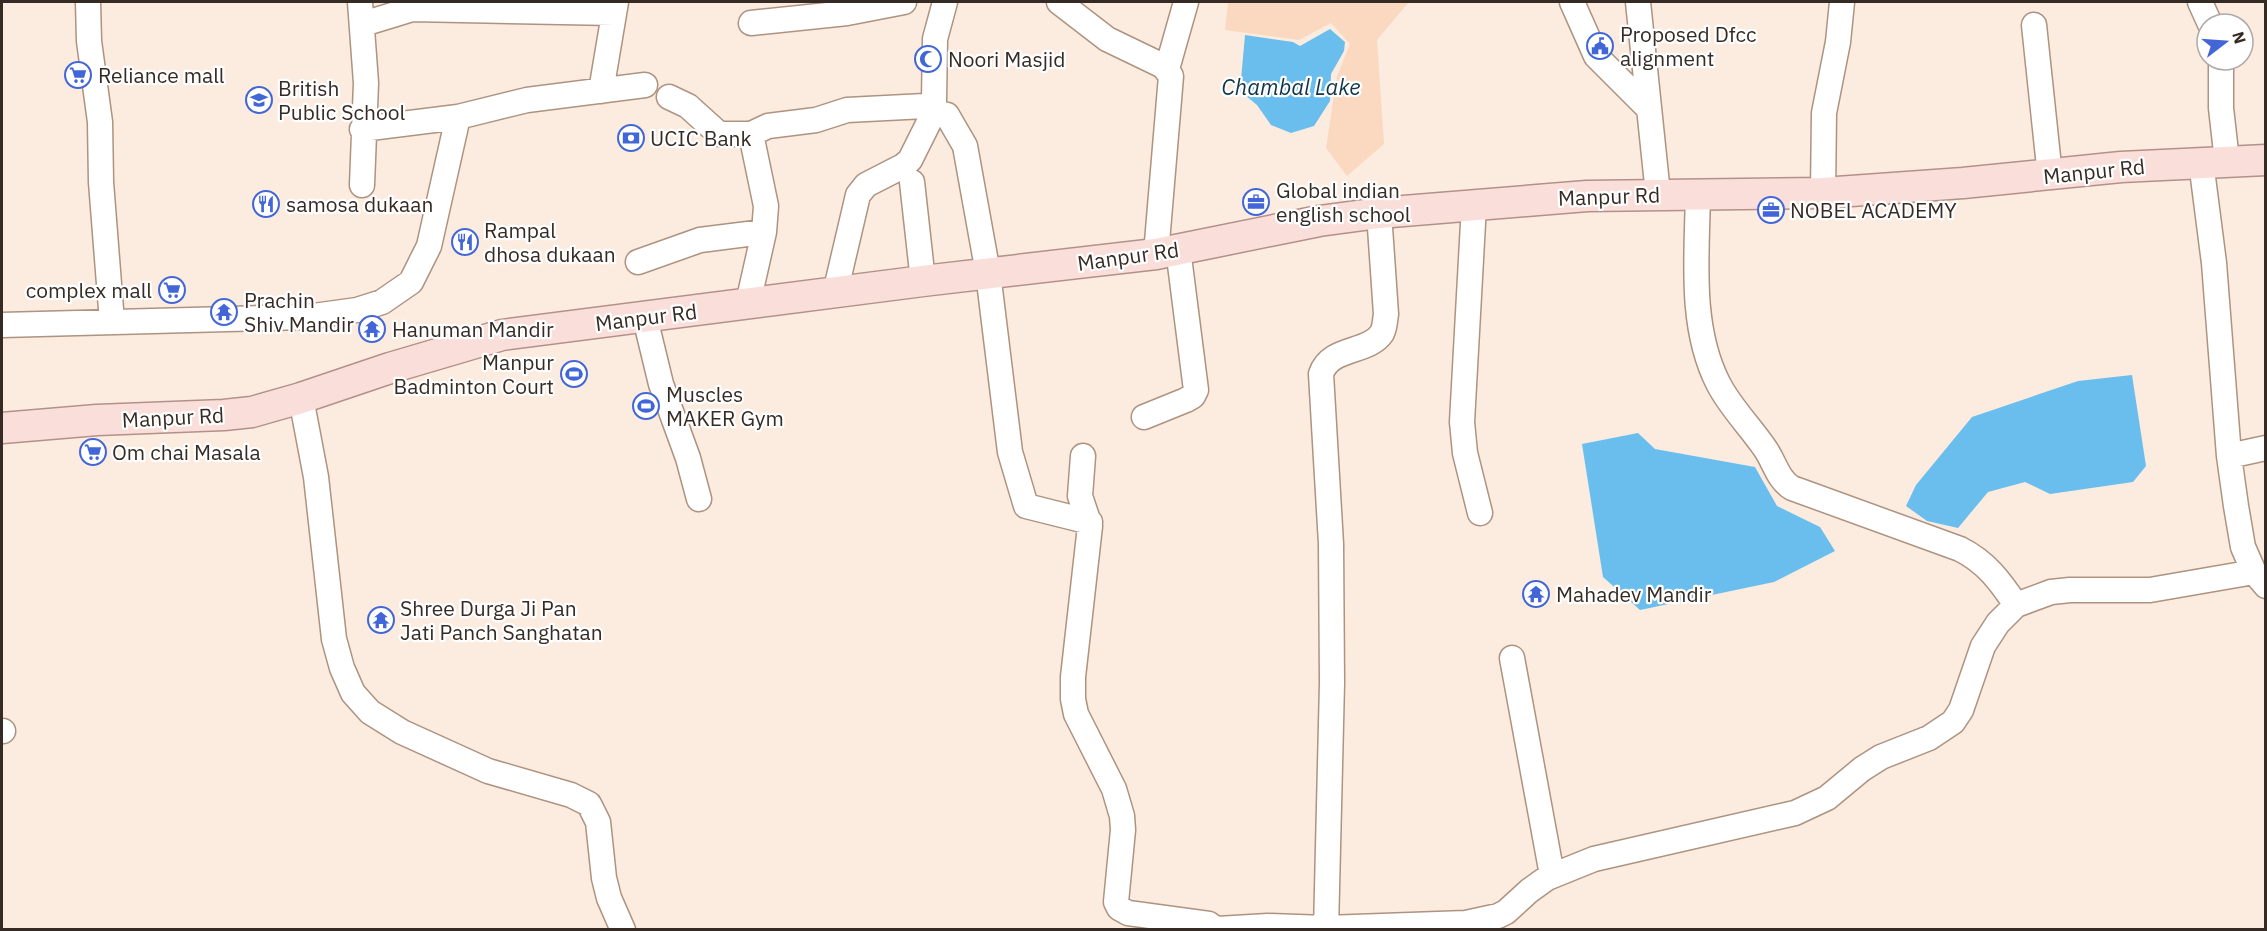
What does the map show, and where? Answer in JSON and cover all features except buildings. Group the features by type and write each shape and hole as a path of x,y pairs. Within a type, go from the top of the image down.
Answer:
{"main road":[{"name":"Manpur Rd","path":"2,428 97,420 252,412 502,335 1167,252 1319,221 1379,213 1587,196 1823,192 2050,176 2121,167 2265,160"}],"street":[{"path":"88,2 89,41 100,122 101,182 112,322"},
{"path":"751,22 847,13 904,2"},
{"path":"835,293 855,202 861,190 910,160 933,112 935,39 945,2"},
{"path":"1059,2 1107,39 1167,69 1172,80 1167,252 1195,394 1144,417"},
{"path":"1167,69 1186,2"},
{"path":"1572,2 1596,56 1649,109"},
{"path":"1638,2 1658,194"},
{"path":"1823,192 1824,112 1838,42 1842,2"},
{"path":"362,185 362,129 366,83 362,13 412,9 615,7 601,91"},
{"path":"2034,24 2050,176"},
{"path":"1083,456 1080,496 1090,522 1073,677 1073,699 1083,731 1119,802 1123,830 1116,902 1119,908 1128,913 1209,924 1217,929 1268,926 1326,929 1466,923 1486,920 1506,912 1529,891 1552,875 1594,860 1795,813 1827,798 1881,757 1944,729 1953,722 1961,710 1983,646 2002,618 2016,604 2051,592 2070,590 2150,590 2260,579 2243,547 2229,456 2214,263 2214,161 2222,108 2221,72"},
{"path":"362,129 458,117 527,100 645,86"},
{"path":"669,97 688,106 719,134 751,134 768,126 816,120 847,110 924,106 933,112 947,115 965,146 988,273 1010,452 1026,506 1090,522"},
{"path":"2,325 306,317 357,310 382,302 411,282 429,246 458,117"},
{"path":"748,303 764,232 766,206 751,134"},
{"path":"912,182 923,281"},
{"path":"1698,194 1697,276 1706,351 1719,384 1731,404 1764,446 1782,481 1792,488 1960,549 1988,567 2016,604"},
{"path":"1474,205 1462,422 1466,453 1480,513"},
{"path":"1326,929 1332,683 1331,544 1321,374 1327,361 1370,342 1378,337 1384,327 1386,314 1379,213"},
{"path":"638,262 700,240 764,232"},
{"path":"645,318 664,393 688,458 699,499"},
{"path":"301,398 316,477 334,639 342,668 353,693 370,712 402,732 488,771 571,795 589,804 598,822 604,878 609,898 623,930"},
{"path":"2229,456 2265,448"},
{"path":"1512,657 1552,875"}],"shaded area":[{"path":"1228,2 1409,2 1377,40 1384,144 1347,176 1326,148 1337,76 1350,44 1331,23 1299,40 1225,30"}],"water":[{"name":"Chambal Lake","path":"1330,29 1345,42 1344,51 1331,74 1330,101 1314,126 1291,133 1271,125 1257,105 1240,91 1245,35 1293,42 1300,46"},
{"path":"2132,375 2146,466 2133,482 2050,494 2025,482 1988,492 1958,528 1927,521 1906,506 1916,485 1972,417 2078,381"},
{"path":"1638,433 1655,449 1755,467 1777,506 1820,527 1835,551 1774,582 1640,610 1603,577 1582,444"}],"place":[{"name":"Proposed Dfcc alignment","path":"1600,46"},
{"name":"Noori Masjid","path":"928,59"},
{"name":"Reliance mall","path":"78,75"},
{"name":"British Public School","path":"259,100"},
{"name":"UCIC Bank","path":"631,138"},
{"name":"Global indian english school","path":"1256,202"},
{"name":"samosa dukaan","path":"266,204"},
{"name":"NOBEL ACADEMY","path":"1771,210"},
{"name":"Rampal dhosa dukaan","path":"465,242"},
{"name":"complex mall","path":"172,290"},
{"name":"Prachin Shiv Mandir","path":"224,312"},
{"name":"Hanuman Mandir","path":"372,329"},
{"name":"Manpur Badminton Court","path":"574,374"},
{"name":"Muscles MAKER Gym","path":"646,406"},
{"name":"Om chai Masala","path":"93,452"},
{"name":"Mahadev Mandir","path":"1536,594"},
{"name":"Shree Durga Ji Pan Jati Panch Sanghatan","path":"381,620"}]}
